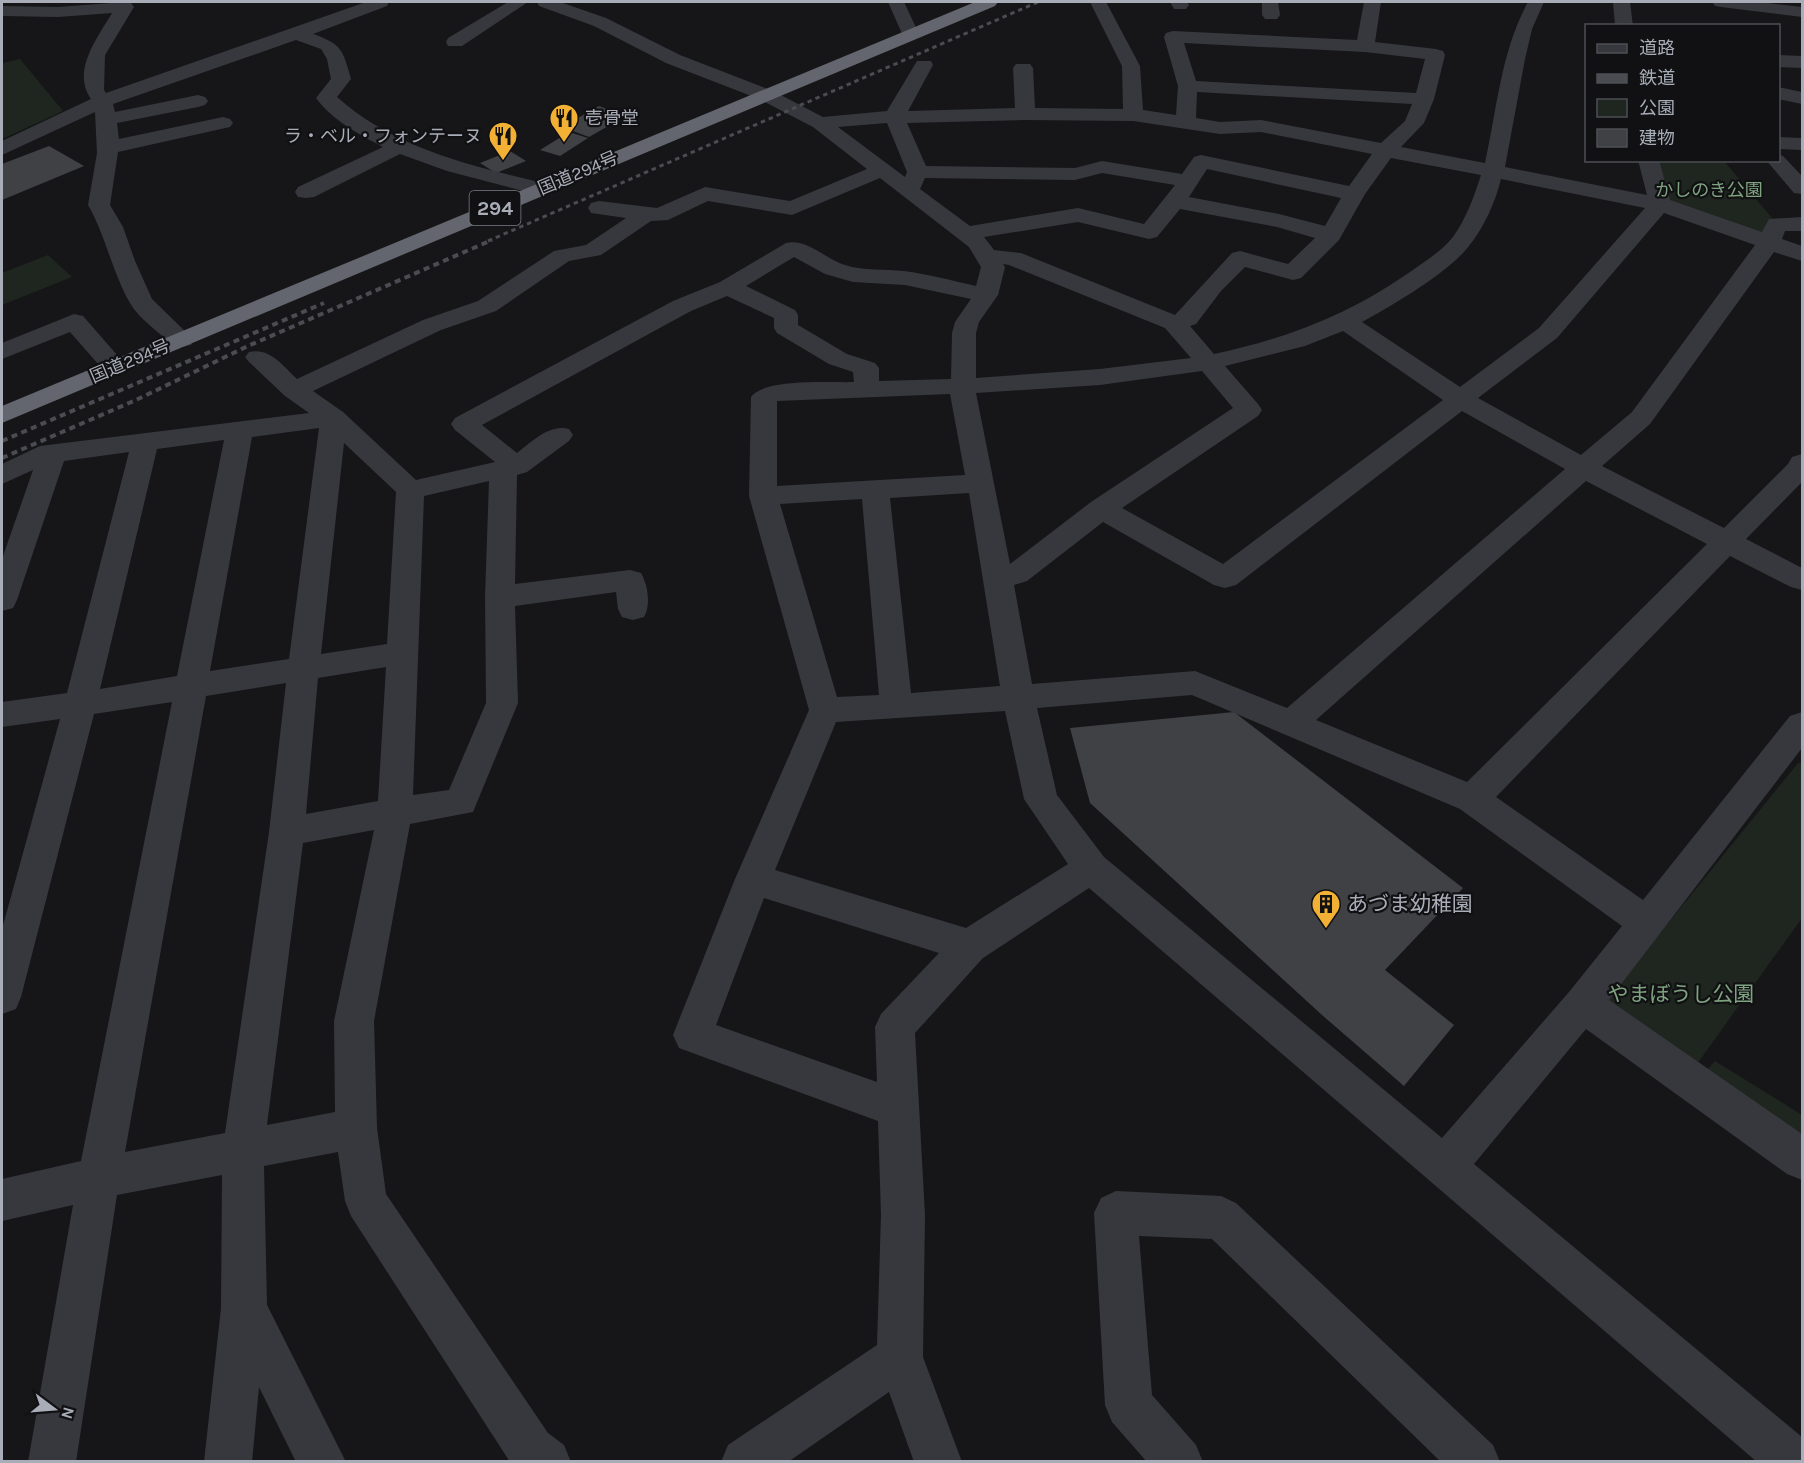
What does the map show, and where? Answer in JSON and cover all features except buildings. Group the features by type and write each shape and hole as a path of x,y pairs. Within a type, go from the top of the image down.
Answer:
{"highway":[{"name":"国道294号","path":"2,415 989,2"}],"street":[{"path":"2,148 381,2"},
{"path":"455,42 519,2"},
{"path":"545,2 600,22 673,59 766,95 820,123 879,171 913,182 1075,174 1102,167 1188,181"},
{"path":"896,2 910,34"},
{"path":"1098,2 1131,66 1134,115"},
{"path":"1365,46 1373,2"},
{"path":"899,1109 693,1035 753,879 825,710 763,496 764,397 772,393 964,387 1141,374 1210,363 1284,344 1345,321 1399,293 1462,241 1482,205 1493,170 1522,31 1536,2"},
{"path":"1622,2 1624,24"},
{"path":"1721,2 1803,12"},
{"path":"2,11 48,12 126,4"},
{"path":"126,4 96,55 94,90 105,110 108,148 99,205 112,227 123,261 141,302 182,340"},
{"path":"1750,4 1758,24"},
{"path":"296,34 328,45 341,79 326,98 343,116 377,136 457,169 539,189"},
{"path":"1174,323 1187,319 1213,286 1240,258 1293,273 1331,235 1354,194 1384,152 1414,123 1424,99 1436,55 1365,46 1173,37 1188,86 1186,123"},
{"path":"1780,61 1803,62"},
{"path":"924,64 894,117 913,182 977,244 993,267 986,295 967,322 964,333 963,402 981,483 1018,697 1041,800 1091,867 1795,1461"},
{"path":"1023,68 1025,114"},
{"path":"1188,86 1424,99"},
{"path":"1780,93 1803,98"},
{"path":"105,110 198,101"},
{"path":"820,123 894,117 1025,114 1134,115 1220,128 1261,126 1384,152 1493,170 1660,204 1803,254"},
{"path":"108,148 224,123"},
{"path":"1780,143 1803,144"},
{"path":"306,192 400,146"},
{"path":"977,244 1078,215 1149,232 1175,201 1201,161 1354,194"},
{"path":"1649,162 1660,204"},
{"path":"1778,162 1803,188"},
{"path":"599,208 660,215 705,194 792,208 879,171"},
{"path":"1175,201 1280,221 1331,235"},
{"path":"1101,509 1225,578 1548,333 1660,204"},
{"path":"294,390 432,325 487,306 562,256 593,250 649,212"},
{"path":"1291,723 1641,418 1769,242 1777,224 1803,224"},
{"path":"977,244 1174,323 1249,410 1101,509 1017,574 997,578"},
{"path":"510,469 464,424 682,306 728,287 794,248 833,268 853,275 905,278 986,295"},
{"path":"728,287 786,315 786,328 838,359 866,368 867,389"},
{"path":"2,352 75,321 115,368"},
{"path":"1345,321 1460,399 1583,468 1803,580"},
{"path":"258,357 294,390 334,418 410,490 395,812 354,1021 356,1128 366,1201 531,1449 547,1461"},
{"path":"2,475 40,455 240,428 334,418"},
{"path":"228,1461 243,1308 243,1151 287,831 303,670 334,418"},
{"path":"52,1461 99,1179 240,428"},
{"path":"410,490 510,469 560,435"},
{"path":"2,997 80,704 146,440"},
{"path":"2,600 53,453"},
{"path":"1472,800 1803,463"},
{"path":"287,831 461,802 502,703 500,597 510,469"},
{"path":"763,496 981,483"},
{"path":"875,490 896,707"},
{"path":"500,597 630,580 633,609"},
{"path":"2,714 303,670 402,653"},
{"path":"825,710 896,707 1195,683 1472,800 1646,923"},
{"path":"1446,1165 1583,1004 1803,725"},
{"path":"938,1461 900,1357 903,1215 896,1028 970,946 1091,867"},
{"path":"753,879 970,946"},
{"path":"1583,1004 1803,1159"},
{"path":"2,1200 356,1128"},
{"path":"1179,1461 1129,1405 1116,1213 1221,1218 1476,1461"},
{"path":"243,1308 322,1461"},
{"path":"745,1461 900,1357"}],"green space":[{"path":"20,59 63,111 2,139 2,63"},
{"name":"かしのき公園","path":"1648,162 1725,162 1777,224 1769,242 1660,204"},
{"path":"48,255 72,277 2,305 2,273"},
{"name":"やまぼうし公園","path":"1798,763 1802,763 1802,918 1692,1071 1611,1011 1608,997"},
{"path":"1715,1061 1802,1115 1802,1142 1705,1072"}],"railway":[{"path":"488,241 1038,2"},
{"path":"2,458 136,400 248,346 492,240"},
{"path":"2,441 324,303"}],"place":[{"name":"壱骨堂","path":"564,144"},
{"name":"ラ・ベル・フォンテーヌ","path":"503,162"},
{"name":"あづま幼稚園","path":"1326,930"}]}
